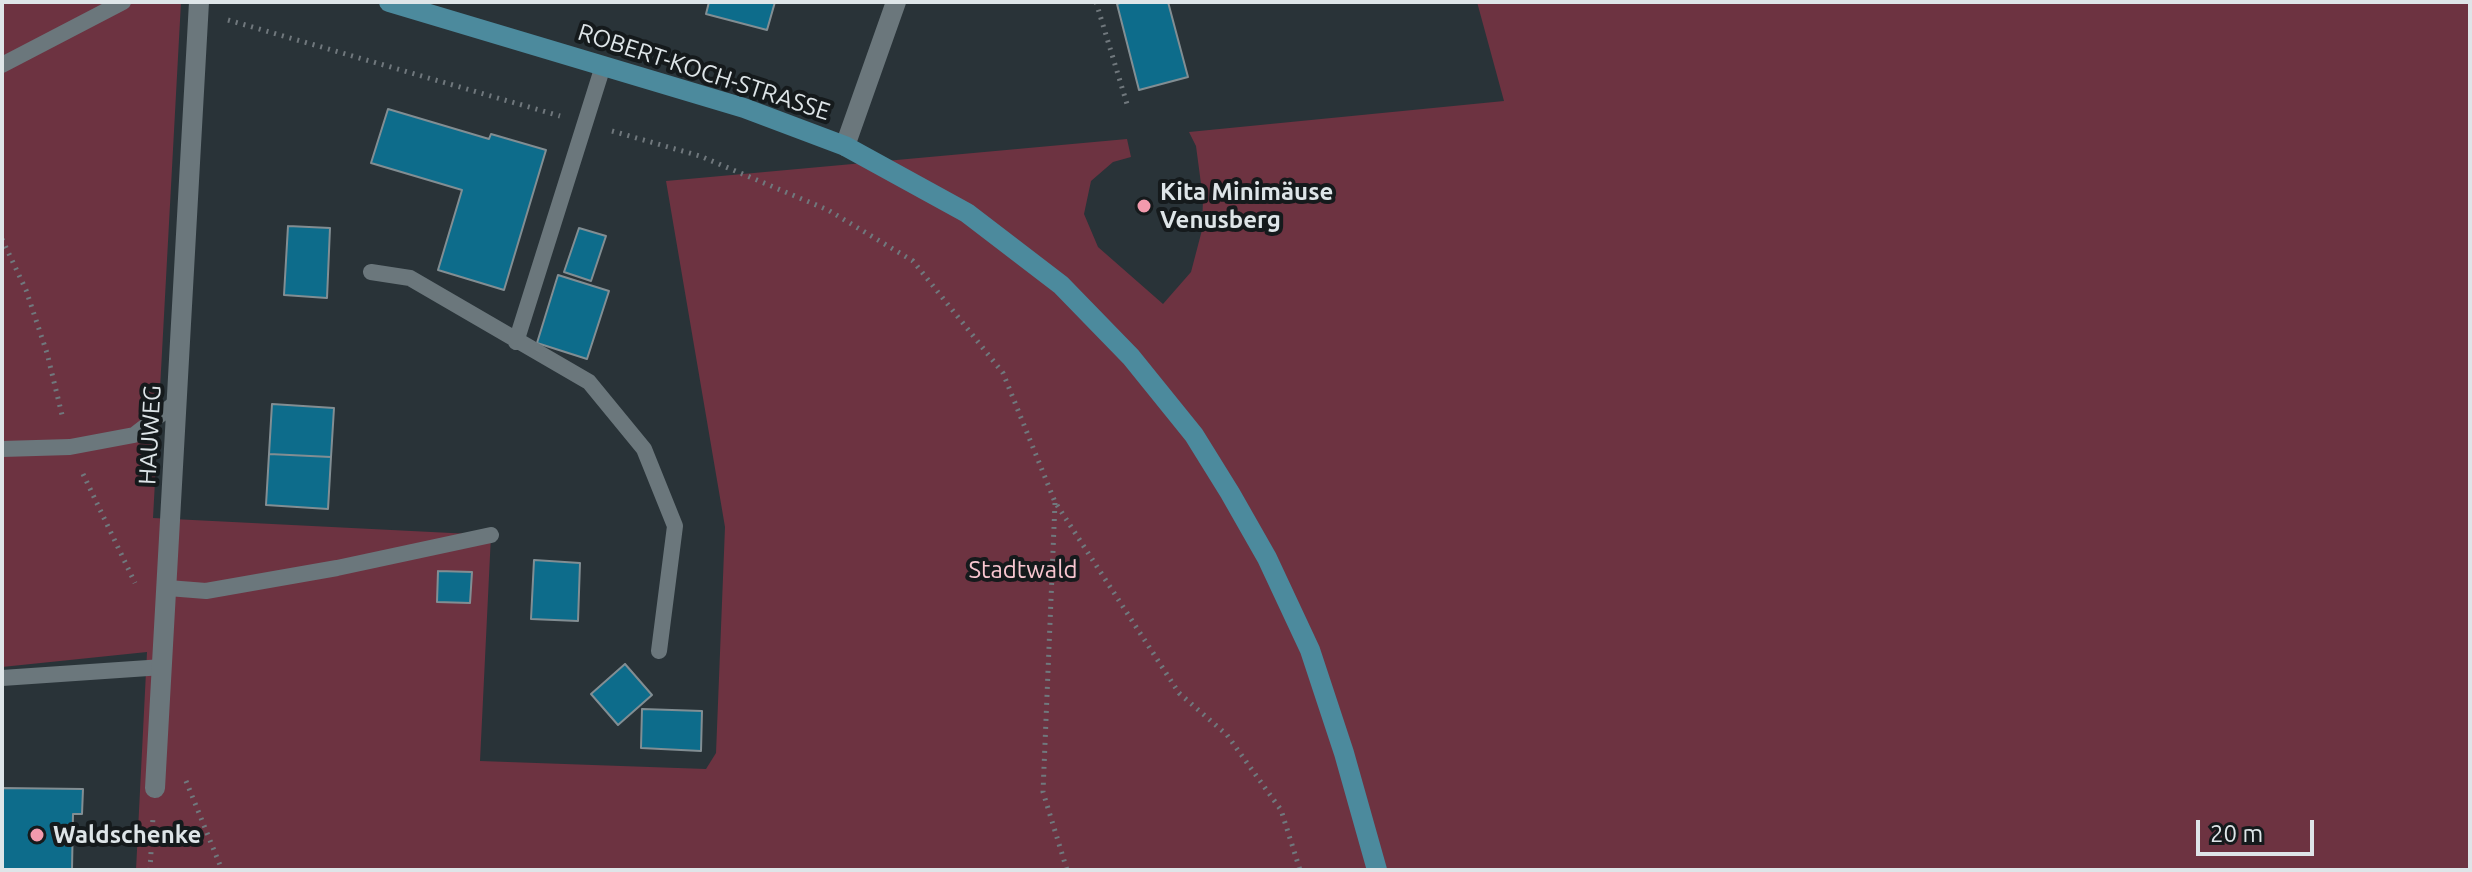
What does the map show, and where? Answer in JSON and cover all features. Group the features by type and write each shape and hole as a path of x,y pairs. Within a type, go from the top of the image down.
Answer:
{"street":[{"name":"ROBERT-KOCH-STRASSE","path":"389,2 744,108 845,146 967,213 1061,285 1131,357 1194,435 1267,558 1310,650 1344,753 1377,870"},
{"path":"845,146 896,2"},
{"name":"HAUWEG","path":"155,788 199,7"}],"lane":[{"path":"2,65 123,2"},
{"path":"516,342 603,66"},
{"path":"371,272 410,278 589,382 644,449 675,526 659,651"},
{"path":"2,449 70,447 134,435 178,401"},
{"path":"168,588 206,591 337,568 491,535"},
{"path":"2,678 163,667"}],"path":[{"path":"1096,2 1127,104"},
{"path":"199,7 700,156 828,210 913,261 1003,373 1055,502 1179,693 1227,735 1281,810 1300,870"},
{"path":"1055,502 1043,792 1067,870"},
{"path":"184,775 222,870"},
{"path":"150,870 155,788"}],"green space":[{"name":"Stadtwald","path":"2,2 181,2 153,518 491,535 480,761 706,769 716,753 725,527 666,181 1127,139 1131,157 1113,162 1091,181 1084,214 1098,247 1163,304 1191,272 1202,230 1203,199 1196,146 1189,132 1504,101 1477,2 2470,2 2470,870 136,870 147,652 2,667"}],"building":[{"path":"709,2 775,2 767,30 706,14"},
{"path":"1168,2 1188,77 1139,90 1117,4"},
{"path":"388,109 489,139 491,134 546,150 504,290 438,270 462,190 371,163"},
{"path":"288,226 330,228 327,298 284,295"},
{"path":"579,228 606,236 591,281 564,272"},
{"path":"558,275 609,291 587,359 537,343"},
{"path":"272,404 334,408 331,457 269,454"},
{"path":"269,454 331,457 328,509 266,505"},
{"path":"534,560 580,563 578,621 531,619"},
{"path":"438,571 472,572 470,603 437,602"},
{"path":"625,664 652,695 618,725 591,694"},
{"path":"642,709 702,711 701,751 641,748"},
{"path":"2,788 83,789 82,814 73,814 72,870 2,870"}],"place":[{"name":"Kita Minimäuse Venusberg","path":"1144,206"},
{"name":"Waldschenke","path":"37,835"}]}
